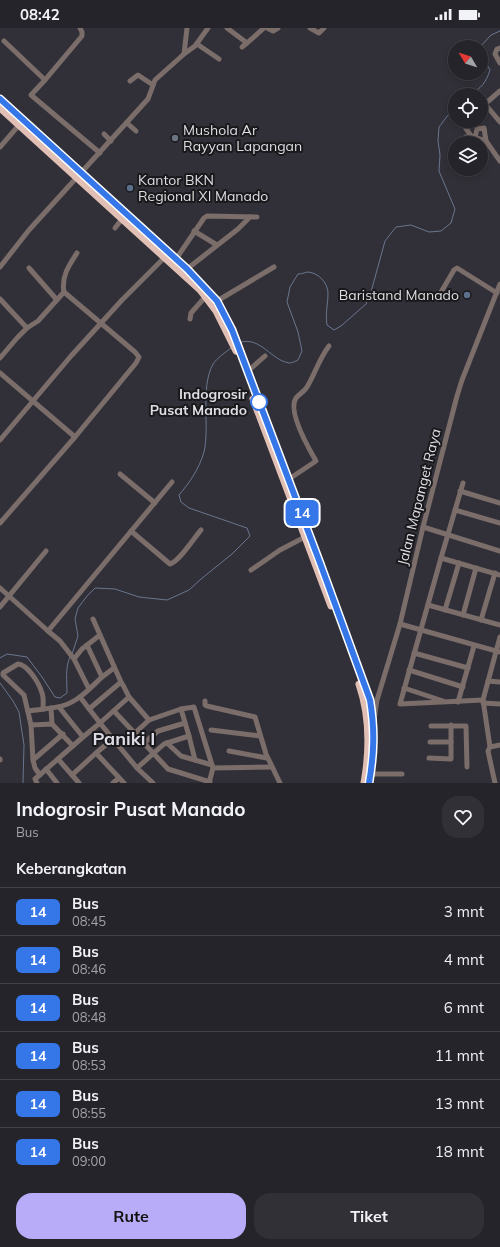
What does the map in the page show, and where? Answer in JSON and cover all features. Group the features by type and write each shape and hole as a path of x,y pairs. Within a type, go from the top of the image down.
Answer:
{"highway":[{"path":"0,99 122,220 206,296 230,331"},
{"path":"0,108 176,259 217,301 248,371 261,413 289,479 370,700 370,720 364,783"},
{"path":"238,350 361,691 370,720 374,742 369,783"},
{"path":"370,700 377,700"}],"street":[{"path":"80,28 82,36 32,95 100,153"},
{"path":"184,54 187,28"},
{"path":"0,267 29,230 111,141 149,97 155,80 197,44 208,28"},
{"path":"227,28 247,43"},
{"path":"242,47 266,28 274,31 278,28"},
{"path":"310,28 319,33 324,28"},
{"path":"4,41 45,80"},
{"path":"197,44 219,59"},
{"path":"500,48 495,54 500,63"},
{"path":"130,81 138,75 153,85"},
{"path":"500,91 485,104 498,115 500,122"},
{"path":"127,123 136,131"},
{"path":"0,147 19,125"},
{"path":"472,136 477,129 484,128 485,136"},
{"path":"104,134 111,141"},
{"path":"488,144 500,161"},
{"path":"176,259 194,231 207,216 257,217"},
{"path":"234,217 242,225"},
{"path":"187,269 250,217"},
{"path":"115,228 122,220"},
{"path":"194,231 216,245"},
{"path":"0,523 138,360 138,355 64,292 63,283 65,275 77,253"},
{"path":"0,440 71,356 122,300 165,258"},
{"path":"217,301 274,267"},
{"path":"29,268 57,300"},
{"path":"438,299 454,270 457,268 497,293"},
{"name":"Jalan Mapanget Raya","path":"370,720 375,717 377,700 400,624 423,527 461,386 500,284"},
{"path":"0,358 26,328 38,321 64,292"},
{"path":"190,319 191,313 206,296"},
{"path":"494,298 500,301"},
{"path":"0,299 26,328"},
{"path":"289,479 316,461 301,433 294,404 297,396 307,388 320,359 329,346"},
{"path":"248,371 265,356"},
{"path":"0,373 75,436"},
{"path":"120,474 154,503"},
{"path":"48,631 172,482"},
{"path":"463,483 414,652 401,704 447,702 483,702 500,704"},
{"path":"460,491 500,503"},
{"path":"455,510 500,523"},
{"path":"423,527 500,551"},
{"path":"131,531 170,564 178,558 201,530"},
{"path":"252,570 280,550 305,537"},
{"path":"0,607 46,551"},
{"path":"441,558 497,574 481,620"},
{"path":"445,610 459,563"},
{"path":"463,615 476,568"},
{"path":"0,588 60,641 74,659 89,689"},
{"path":"428,605 500,625"},
{"path":"93,619 114,668 129,697 149,720"},
{"path":"400,624 498,652"},
{"path":"74,659 82,649 100,635"},
{"path":"495,783 489,758 488,751 490,747 483,702 488,681 498,652 500,637"},
{"path":"87,645 102,677"},
{"path":"458,702 474,646"},
{"path":"414,652 468,668"},
{"path":"40,775 33,760 31,725 24,695 3,675 10,668 21,664 28,669 43,694 43,709"},
{"path":"28,710 59,707 70,703 80,697 114,668"},
{"path":"409,670 462,686"},
{"path":"488,681 500,682"},
{"path":"89,709 121,682"},
{"path":"404,688 447,702"},
{"path":"80,697 137,768 153,783"},
{"path":"37,783 34,780 129,697"},
{"path":"205,701 207,706 254,716 267,758 280,783"},
{"path":"114,711 170,770 209,783 212,767 195,708 193,706 149,720 135,733"},
{"path":"59,707 84,737"},
{"path":"51,708 52,724 73,746"},
{"path":"181,709 195,760"},
{"path":"144,743 158,731 185,723"},
{"path":"31,725 52,724"},
{"path":"431,726 466,726 467,767"},
{"path":"430,758 451,759 451,726"},
{"path":"211,730 260,736"},
{"path":"33,760 63,734"},
{"path":"137,768 167,742 189,736"},
{"path":"72,775 113,739"},
{"path":"167,742 179,755 212,767 272,767"},
{"path":"430,742 451,742"},
{"path":"490,747 500,745"},
{"path":"229,751 267,758"},
{"path":"96,753 124,783"},
{"path":"58,759 79,783"},
{"path":"46,769 57,783"},
{"path":"370,774 402,774"},
{"path":"113,783 119,778"}],"waterway":[{"path":"479,88 483,85 490,70 485,61 481,46 491,35 500,31"},
{"path":"241,342 248,341 254,343 277,358 289,363 298,360 302,351 298,332 287,302 290,287 298,274 311,272 324,282 328,289 326,317 327,325 334,330 341,326 366,304 371,292 385,241 396,227 411,225 429,232 441,231 451,223 455,209 439,171 440,155 438,141 439,127 448,115"},
{"path":"72,654 78,636 75,619 78,608 95,588 115,589 139,597 167,600 189,590 232,554 250,536 247,528 189,508 181,502 179,495 194,475 204,452 206,442 206,396 209,374 213,364 231,348"},
{"path":"0,658 7,654 27,657 55,697 60,698 67,693 67,670 70,657"},
{"path":"0,683 19,712 24,745 23,783"}],"bus line":[{"name":"14","path":"0,99 187,269 217,301 226,317 264,412 370,700 374,742 369,783"}],"place":[{"name":"Mushola Ar Rayyan Lapangan","path":"175,138"},
{"name":"Kantor BKN Regional XI Manado","path":"130,188"},
{"name":"Baristand Manado","path":"467,295"},
{"name":"Indogrosir Pusat Manado","path":"259,402"}],"district":[{"name":"Paniki I","path":"124,739"}]}
